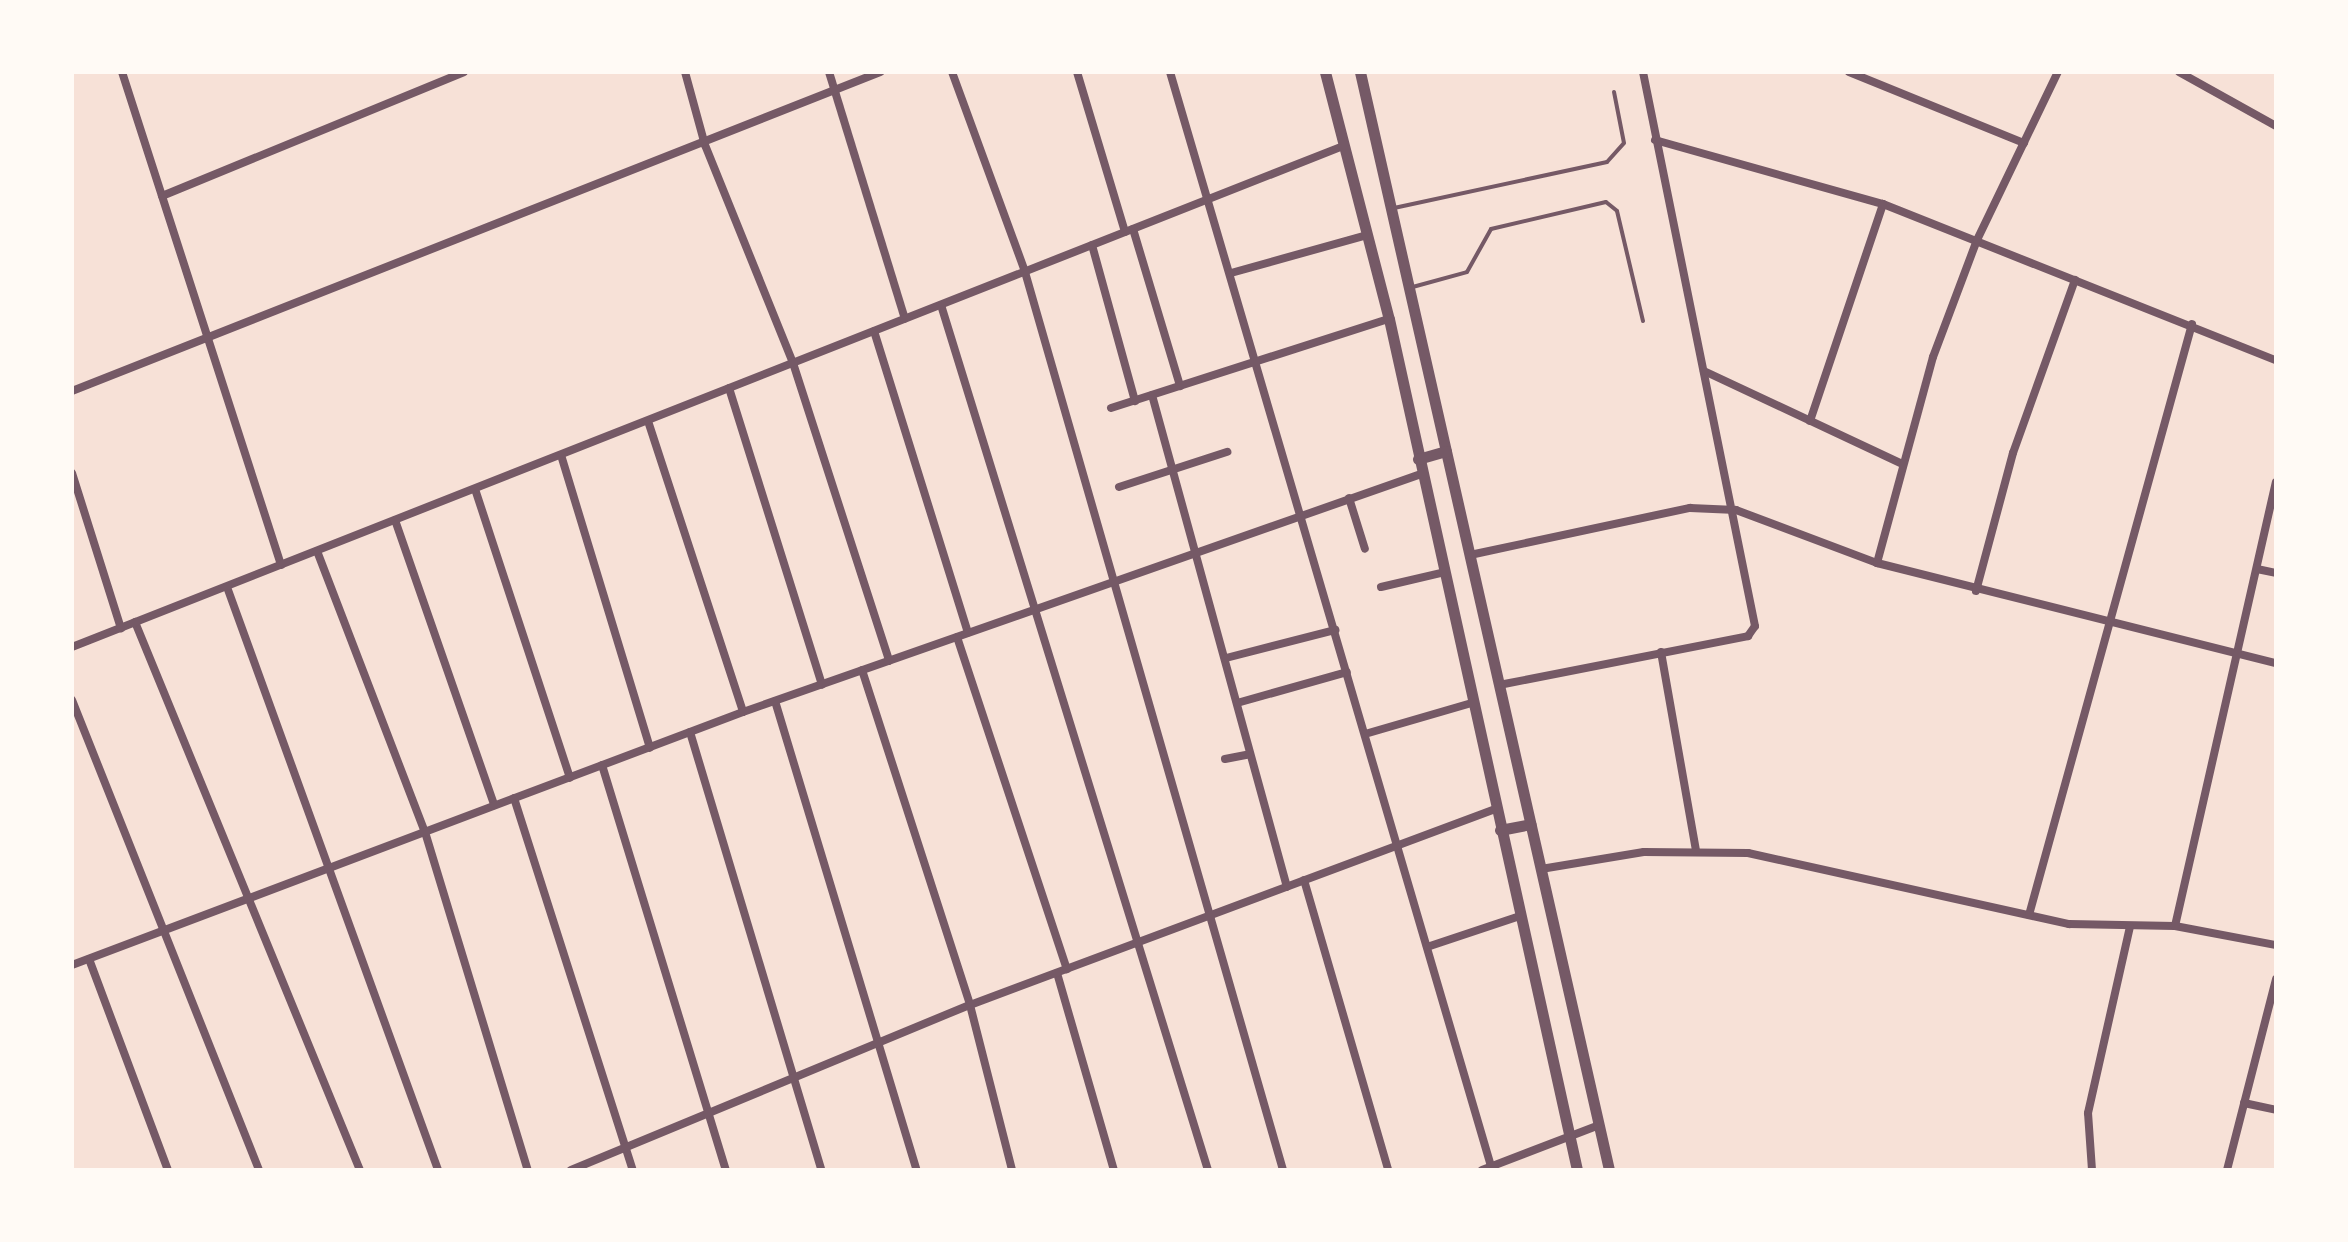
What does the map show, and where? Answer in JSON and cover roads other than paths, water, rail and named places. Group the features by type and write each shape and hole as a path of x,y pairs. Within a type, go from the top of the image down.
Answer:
{"street":[{"path":"122,72 281,565"},
{"path":"162,196 464,72"},
{"path":"685,72 705,145 793,363 889,661"},
{"path":"829,72 905,319"},
{"path":"72,391 705,145 880,72"},
{"path":"952,72 1025,272 1110,583 1283,1170"},
{"path":"1077,72 1180,386"},
{"path":"1170,72 1210,199 1398,845 1485,1169 1599,1125"},
{"path":"1325,72 1389,319 1441,573 1577,1170"},
{"path":"1360,72 1609,1170"},
{"path":"1499,685 1753,633 1736,510 1704,371 1643,72"},
{"path":"1849,72 2024,143"},
{"path":"1877,563 1900,463 1977,240 2058,72"},
{"path":"2179,72 2276,126"},
{"path":"1655,140 1883,204 2192,324 2276,360"},
{"path":"72,647 1343,146"},
{"path":"1810,421 1883,204"},
{"path":"1231,273 1367,235"},
{"path":"1092,245 1135,401"},
{"path":"1976,591 2013,453 2075,280"},
{"path":"941,305 1039,608 1208,1170"},
{"path":"1111,408 1389,319"},
{"path":"2029,915 2192,324"},
{"path":"874,331 968,633"},
{"path":"1704,371 1900,463"},
{"path":"729,388 822,685"},
{"path":"1152,395 1198,551 1287,887"},
{"path":"648,421 743,712"},
{"path":"1418,459 1446,451"},
{"path":"1119,487 1227,452"},
{"path":"561,455 650,748"},
{"path":"72,473 121,628"},
{"path":"72,965 743,712 1421,474"},
{"path":"2175,926 2276,482"},
{"path":"475,489 570,778"},
{"path":"1349,498 1365,549"},
{"path":"1470,555 1677,510 1736,510 1877,563 2111,625 2276,663"},
{"path":"395,520 494,805"},
{"path":"317,551 425,832 528,1170"},
{"path":"2257,569 2276,573"},
{"path":"1381,587 1441,573"},
{"path":"227,587 438,1170"},
{"path":"135,622 360,1170"},
{"path":"1226,658 1335,630"},
{"path":"957,637 1067,969"},
{"path":"1661,652 1696,850"},
{"path":"862,670 970,1005 1012,1170"},
{"path":"1237,703 1347,672"},
{"path":"72,700 259,1170"},
{"path":"775,701 917,1170"},
{"path":"1365,734 1472,703"},
{"path":"690,732 821,1170"},
{"path":"1225,759 1250,754"},
{"path":"602,765 726,1170"},
{"path":"514,798 633,1170"},
{"path":"571,1170 970,1005 1495,809"},
{"path":"1500,830 1530,824"},
{"path":"1541,869 1696,850 1799,860 2029,915 2130,927 2175,926 2276,945"},
{"path":"1304,880 1388,1170"},
{"path":"1427,947 1520,916"},
{"path":"2092,1170 2088,1113 2130,927"},
{"path":"89,959 168,1170"},
{"path":"1057,973 1114,1170"},
{"path":"2227,1170 2276,979"},
{"path":"2244,1103 2276,1110"}],"lane":[{"path":"1391,208 1607,162 1624,143 1614,92"},
{"path":"1409,288 1467,272 1491,229 1606,202 1617,211 1643,321"}]}
